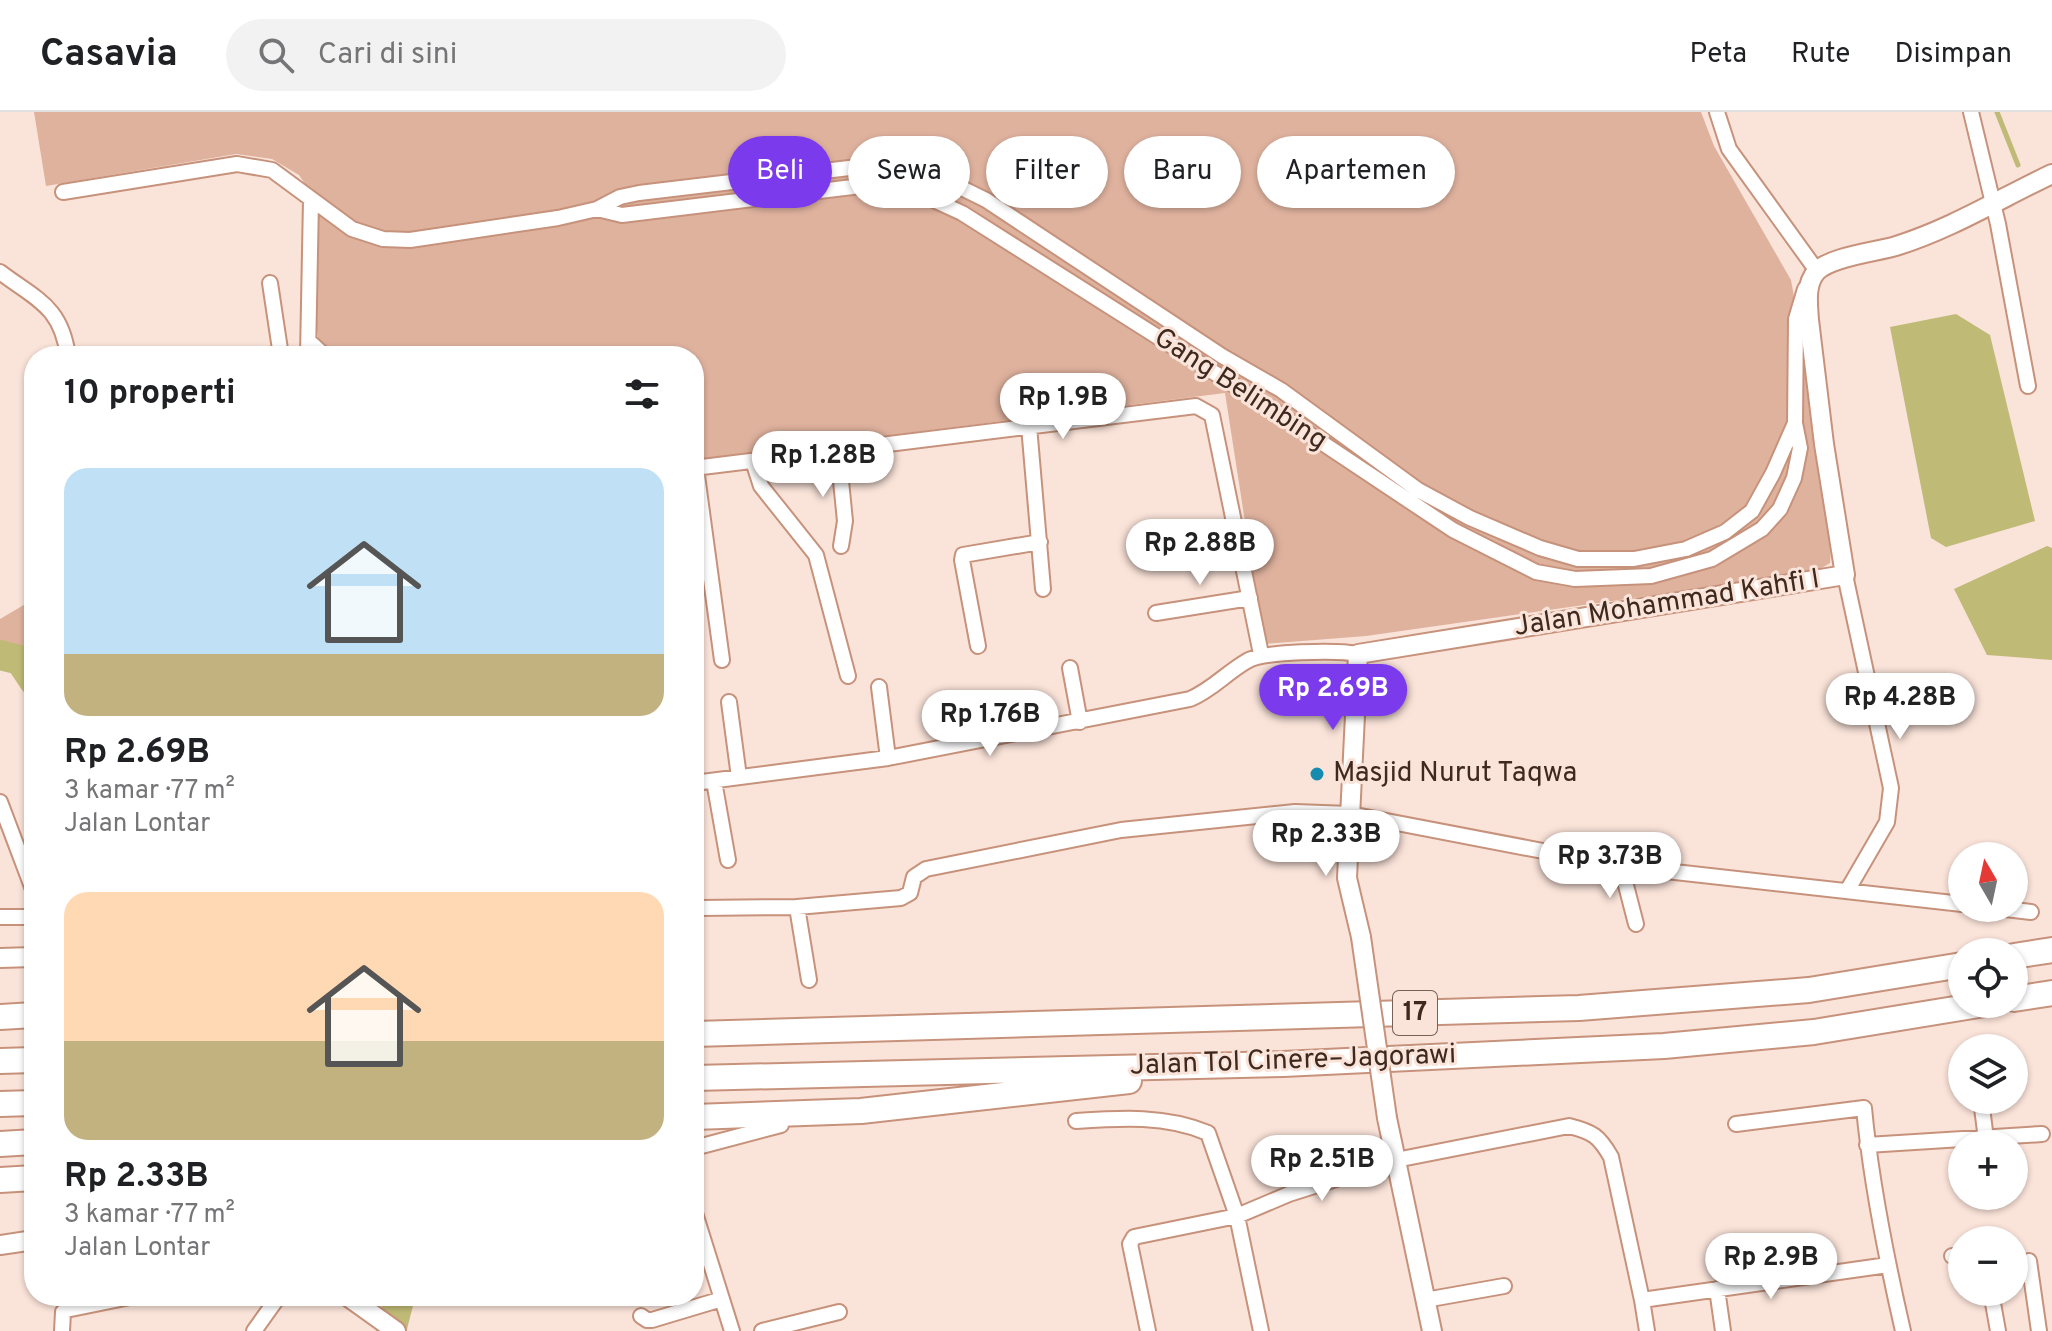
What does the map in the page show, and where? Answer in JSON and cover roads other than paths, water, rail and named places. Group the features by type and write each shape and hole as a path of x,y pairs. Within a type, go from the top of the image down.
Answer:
{"highway":[{"path":"2028,954 2052,950"},
{"name":"Jalan Tol Cinere–Jagorawi","path":"704,1034 1579,1008 1809,990 1948,967"},
{"path":"2028,997 2052,993"},
{"name":"Jalan Tol Cinere–Jagorawi","path":"704,1078 1283,1064 1664,1046 1814,1032 1948,1010"},
{"path":"0,1017 24,1016"},
{"path":"704,1021 866,1028"},
{"path":"0,1061 24,1060"},
{"path":"704,1117 861,1111 1283,1064"},
{"path":"0,1104 24,1103"},
{"path":"0,1144 24,1143"},
{"path":"0,1180 24,1179"}],"street":[{"path":"1717,112 1729,149 1813,276 1828,264 1898,245 1946,227 2052,174"},
{"path":"1971,112 1993,202 2028,386"},
{"name":"Gang Belimbing","path":"63,192 237,164 272,170 352,229 383,239 410,240 597,209 620,197 639,193 848,168"},
{"name":"Gang Belimbing","path":"597,209 622,215 848,188"},
{"name":"Gang Belimbing","path":"970,192 1222,356 1281,390 1418,490 1470,518 1540,548 1578,559 1634,559 1686,549 1725,532 1752,511 1795,423"},
{"path":"309,346 311,200"},
{"name":"Gang Belimbing","path":"949,208 975,221 1270,408 1453,530 1536,572 1575,579 1651,576 1712,559 1762,529 1780,509 1794,478 1800,448 1795,423 1796,319 1803,292 1813,276"},
{"path":"0,272 56,315 67,346"},
{"name":"Jalan Mohammad Kahfi I","path":"1358,654 1845,575 1812,351 1807,300 1813,276"},
{"path":"270,283 279,346"},
{"path":"704,467 1196,406 1212,415 1261,654"},
{"path":"1029,426 1043,589"},
{"path":"838,451 845,521 841,546"},
{"path":"753,461 761,486 816,555 848,676"},
{"path":"1773,473 1794,478"},
{"path":"704,532 722,660"},
{"path":"978,646 963,555 1040,542"},
{"path":"1845,575 1891,788 1887,822 1847,891"},
{"path":"1156,613 1250,598"},
{"path":"704,782 888,758 1190,699 1206,693 1248,660 1261,654 1341,651 1358,654 1347,878 1361,937 1387,1118 1432,1331"},
{"path":"1070,668 1080,722"},
{"path":"879,687 888,758"},
{"path":"729,702 739,777"},
{"path":"714,781 728,860"},
{"path":"0,802 24,866"},
{"path":"704,908 797,907 901,898 910,893 914,877 926,869 1121,830 1295,812 1350,814 1621,866 1948,902"},
{"path":"1621,866 1636,924"},
{"path":"797,907 809,980"},
{"path":"0,917 24,917"},
{"path":"0,958 24,957"},
{"path":"1736,1124 1864,1108 1867,1145 1903,1331"},
{"path":"1076,1121 1158,1119 1191,1125 1208,1133 1237,1216 1261,1331"},
{"path":"704,1145 781,1125"},
{"path":"1148,1331 1136,1275 1131,1240 1134,1237 1237,1216 1289,1194 1396,1160 1569,1126 1590,1131 1603,1142 1611,1157 1647,1331"},
{"path":"2028,1135 2042,1134"},
{"path":"1867,1145 1948,1141"},
{"path":"0,1245 24,1241"},
{"path":"704,1242 732,1331"},
{"path":"2029,1261 2039,1331"},
{"path":"1642,1300 1888,1265"},
{"path":"1425,1300 1504,1286"},
{"path":"1717,1289 1723,1331"},
{"path":"704,1304 722,1299"},
{"path":"62,1331 63,1312 86,1306"},
{"path":"254,1331 272,1306"},
{"path":"361,1306 390,1327"},
{"path":"641,1316 652,1320 699,1306"},
{"path":"1994,1306 1998,1331"},
{"path":"762,1331 839,1312"}],"waterway":[{"path":"1997,112 2018,165"},
{"path":"0,655 20,660 24,666"},
{"path":"391,1331 397,1306"}],"place":[{"name":"Masjid Nurut Taqwa","path":"1317,774"}]}
